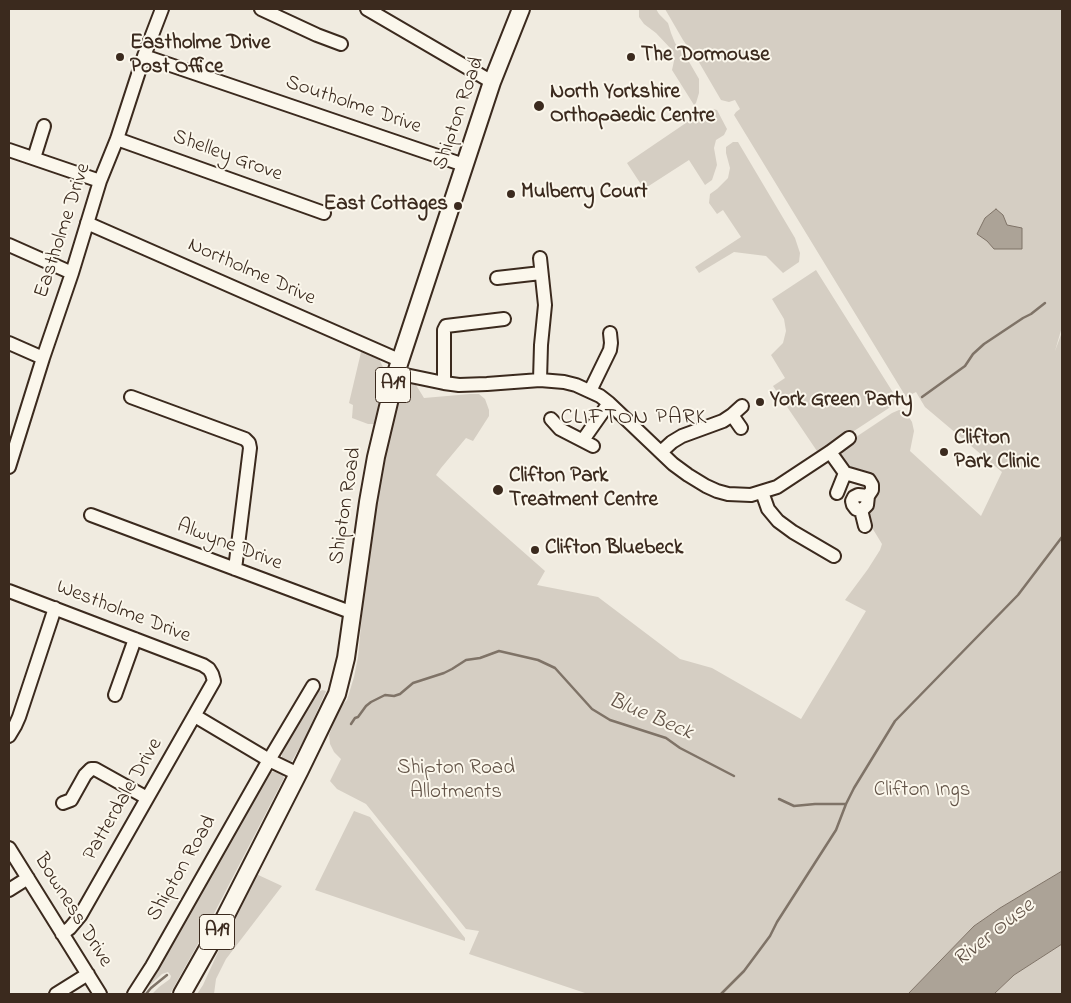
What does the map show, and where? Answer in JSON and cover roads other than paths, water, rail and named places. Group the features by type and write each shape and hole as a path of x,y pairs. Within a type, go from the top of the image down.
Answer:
{"main road":[{"name":"Shipton Road","path":"182,994 221,925 337,694 346,658 373,475 398,367 492,82 521,9"}],"street":[{"name":"Eastholme Drive","path":"9,467 14,430 43,358 72,273 100,181 118,139 144,56 162,9"},
{"path":"261,9 341,44"},
{"path":"367,9 492,82"},
{"name":"Southolme Drive","path":"144,56 464,165"},
{"path":"34,158 44,126"},
{"name":"Shelley Grove","path":"118,139 324,213"},
{"path":"10,150 100,181"},
{"name":"Northolme Drive","path":"87,223 398,367 444,383 476,385 540,380 564,382 590,391 610,403 673,464 688,475 717,491 728,494 751,495 777,487 849,438"},
{"path":"9,245 72,273"},
{"path":"540,258 546,305 541,344 540,380"},
{"path":"497,278 541,273"},
{"path":"444,383 444,330 446,326 504,319"},
{"path":"590,391 610,350 610,334"},
{"path":"9,343 43,358"},
{"path":"130,398 245,439 249,443 250,448 235,569"},
{"path":"551,418 560,428 588,443 610,403"},
{"path":"661,452 682,436 723,421 742,406"},
{"path":"732,415 741,428"},
{"path":"830,452 843,470 869,480 872,485 867,505 861,510 865,526"},
{"path":"837,493 843,470"},
{"path":"762,492 768,509 778,521 834,556"},
{"name":"Alwyne Drive","path":"91,515 353,613"},
{"name":"Westholme Drive","path":"9,591 203,665 209,669 214,681"},
{"path":"9,736 19,717 54,608"},
{"path":"114,695 135,639"},
{"name":"Patterdale Drive","path":"62,934 80,916 214,681"},
{"name":"Shipton Road","path":"134,994 313,686"},
{"path":"195,716 269,760 298,774"},
{"path":"69,804 85,775 91,769 95,769 147,798"},
{"name":"Bowness Drive","path":"9,848 100,994"},
{"path":"9,890 28,878"},
{"path":"56,994 88,974"}],"water":[{"path":"996,209 1003,215 1007,225 1022,228 1022,249 994,249 977,234 985,218"},
{"name":"River Ouse","path":"1062,871 1062,944 1014,975 994,994 908,994 974,926"}],"waterway":[{"path":"922,397 965,366 973,354 984,344 1045,303"},
{"path":"721,994 744,971 770,936 836,830 854,788 895,721 1018,595 1062,537"},
{"name":"Blue Beck","path":"351,724 366,706 385,695 394,696 400,694 413,683 444,673 466,660 480,658 499,651 538,660 555,668 592,709 610,720 666,738 680,748 734,776"},
{"name":"Blue Beck","path":"779,799 794,806 846,804"},
{"name":"Blue Beck","path":"146,994 167,975"}],"place":[{"name":"Eastholme Drive Post Office","path":"120,57"},
{"name":"The Dormouse","path":"631,57"},
{"name":"North Yorkshire Orthopaedic Centre","path":"539,106"},
{"name":"Mulberry Court","path":"511,194"},
{"name":"East Cottages","path":"458,206"},
{"name":"York Green Party","path":"760,402"},
{"name":"Clifton Park Clinic","path":"944,452"},
{"name":"Clifton Park Treatment Centre","path":"498,490"},
{"name":"Clifton Bluebeck","path":"535,550"}],"district":[{"name":"CLIFTON PARK","path":"634,419"}],"park label":[{"name":"Shipton Road Allotments","path":"456,782"},
{"name":"Clifton Ings","path":"922,792"}]}
